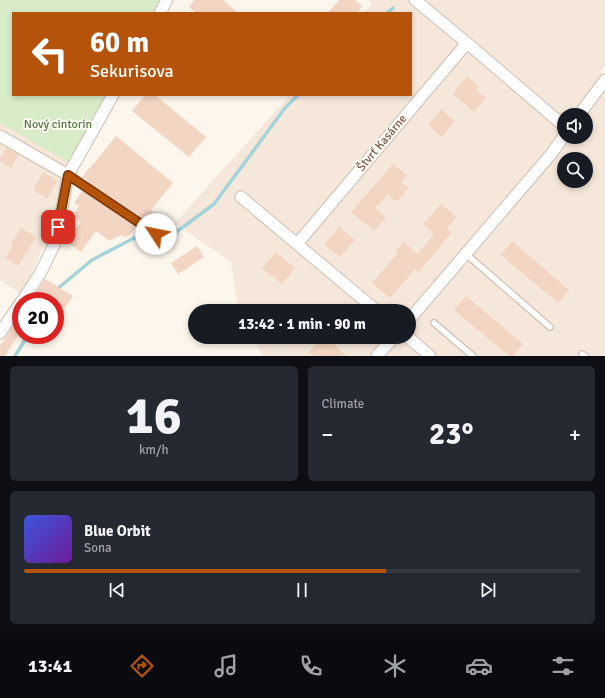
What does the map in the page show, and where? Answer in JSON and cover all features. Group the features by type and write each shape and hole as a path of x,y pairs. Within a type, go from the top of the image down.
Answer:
{"street":[{"path":"161,12 167,0"},
{"path":"415,0 557,120"},
{"name":"Štvrť Kasárne","path":"297,244 467,43"},
{"path":"585,108 603,86"},
{"path":"28,292 41,272 56,241 68,175 112,96"},
{"path":"0,136 68,175"},
{"path":"416,312 558,144"},
{"path":"241,197 369,304"},
{"path":"0,333 12,315"},
{"path":"377,356 388,344"},
{"path":"416,344 430,356"}],"lane":[{"path":"68,175 156,234"},
{"path":"466,254 550,327"},
{"path":"434,323 470,355"}],"shaded area":[{"path":"0,0 174,0 167,12 12,12 12,96 115,96 80,154 24,292 18,292 0,280"},
{"path":"368,0 605,0 605,65 600,72 605,77 605,356 263,356 257,344 416,344 416,304 238,304 231,262 175,223 289,96 412,96 412,12 365,12 372,3"}],"green space":[{"name":"Nový cintorín","path":"0,0 164,0 158,12 12,12 12,96 107,96 68,162 0,123"}],"building":[{"path":"194,0 223,0 237,12 195,12 189,7"},
{"path":"339,0 355,0 362,6 358,12 329,12"},
{"path":"467,76 479,87 476,90 486,98 474,112 453,94"},
{"path":"144,96 156,96 206,137 189,157 132,111"},
{"path":"441,109 455,121 442,137 428,125"},
{"path":"116,136 173,183 151,210 173,225 167,235 87,183 88,181 82,177"},
{"path":"6,148 19,155 11,168 0,161 0,158"},
{"path":"393,164 407,175 401,182 409,188 397,202 388,194 375,208 386,218 374,231 351,212"},
{"path":"43,172 57,181 47,199 33,190"},
{"path":"83,190 136,226 130,235 125,237 121,235 109,241 96,231 81,252 66,242 81,222 73,216 79,206 74,203"},
{"path":"441,204 456,217 447,229 451,233 419,272 415,269 390,298 372,283 397,254 395,252 404,242 418,254 434,234 423,224"},
{"path":"339,227 355,240 340,257 324,245"},
{"path":"21,228 36,237 18,266 5,258 13,245 11,244"},
{"path":"512,241 569,290 558,303 501,255"},
{"path":"197,246 204,257 178,274 171,263"},
{"path":"276,252 295,268 282,284 262,268"},
{"path":"45,279 73,296 64,309 64,292 36,292"},
{"path":"466,296 523,344 513,356 509,356 454,310"},
{"path":"12,328 13,344 5,356 0,356 0,346"},
{"path":"315,344 334,344 347,356 314,356 309,352"}],"waterway":[{"path":"388,12 393,8"},
{"path":"56,290 92,260 134,238 156,247 214,204 285,108 297,96"},
{"path":"15,356 22,344"}],"route":[{"path":"58,227 68,175 156,234"}]}
